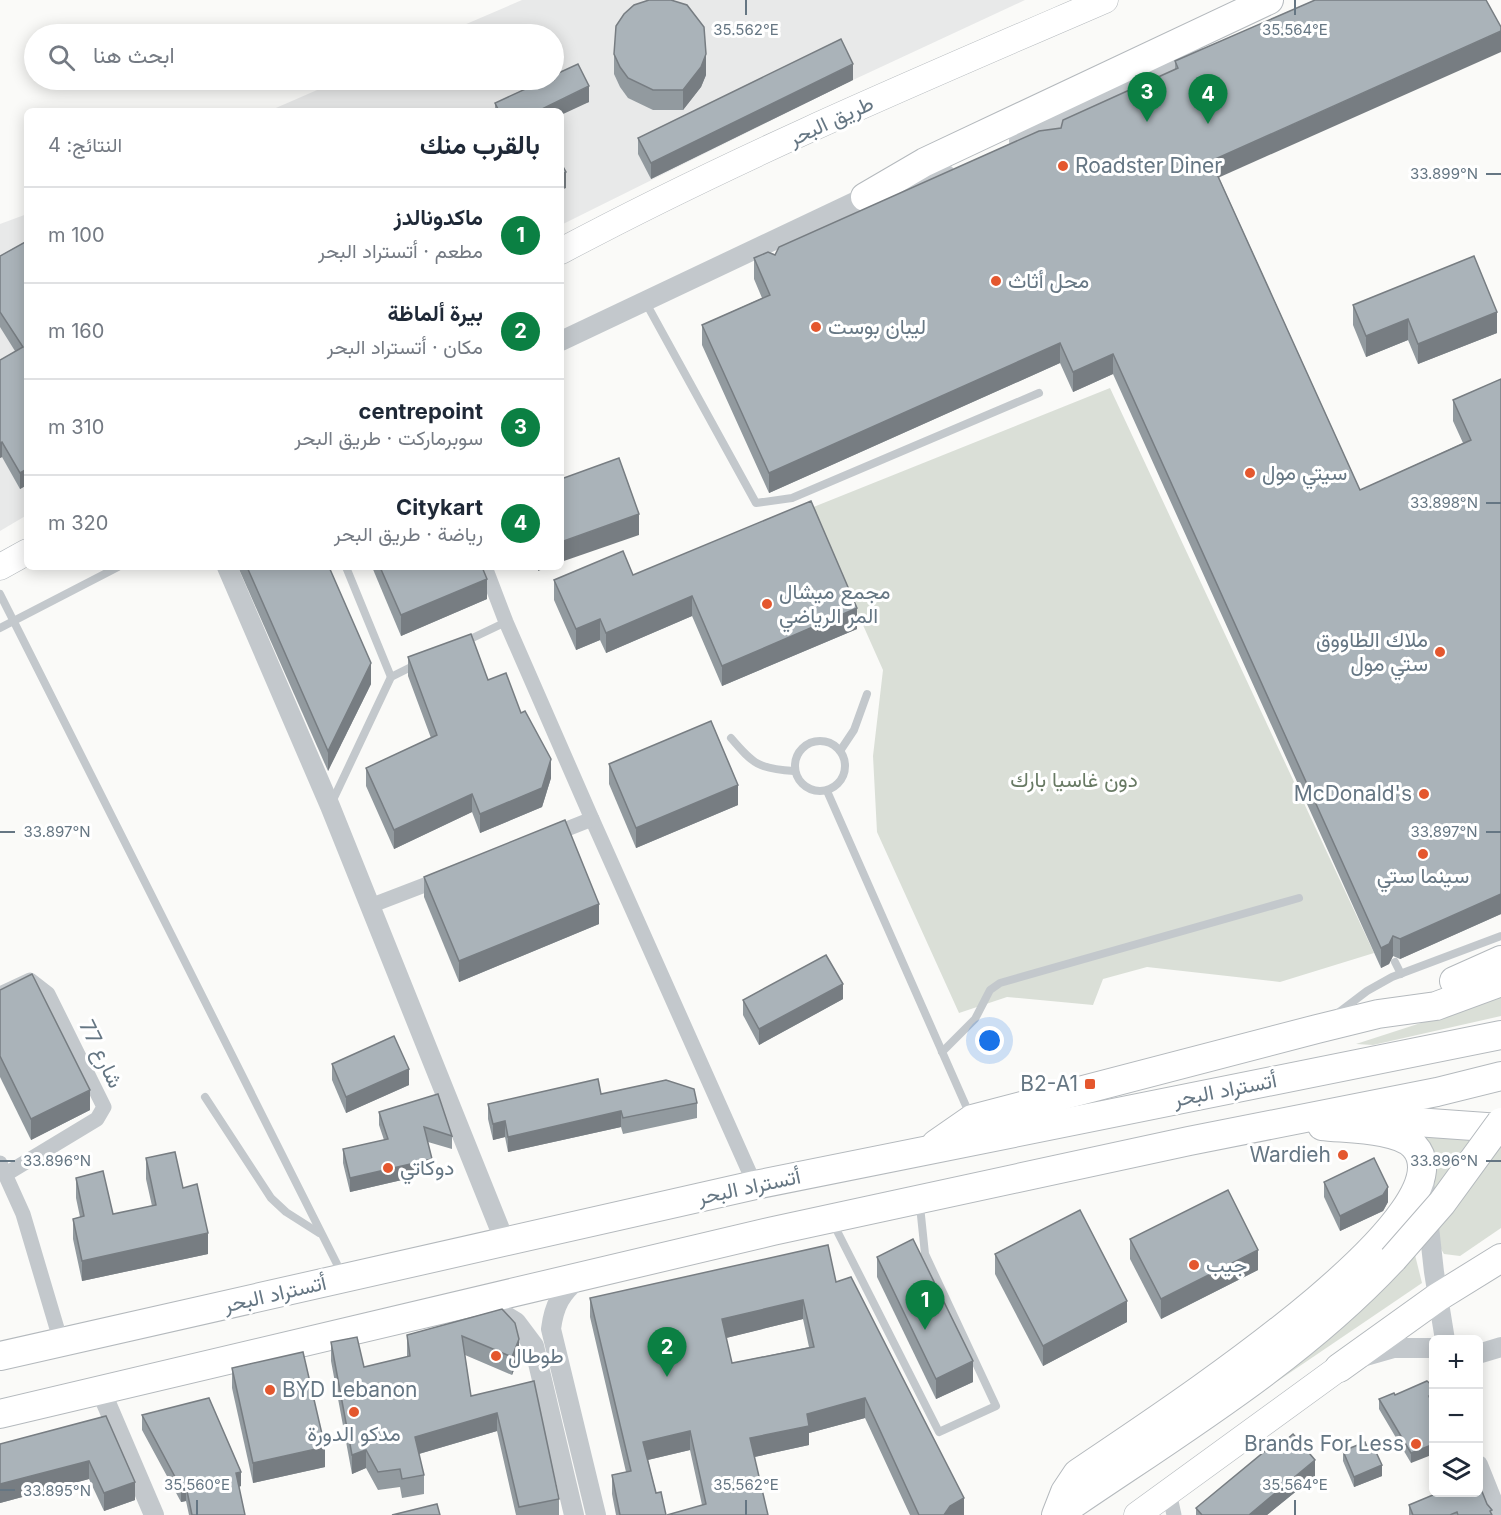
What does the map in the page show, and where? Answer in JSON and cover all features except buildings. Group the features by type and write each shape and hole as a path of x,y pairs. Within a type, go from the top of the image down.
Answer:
{"highway":[{"name":"طريق البحر","path":"564,249 640,209 919,81 1105,0"},
{"path":"865,197 926,162 1269,0"},
{"path":"1378,1014 1501,960"},
{"path":"921,1153 972,1119 1378,1014 1436,1006 1501,982"},
{"name":"أتستراد البحر","path":"0,1356 755,1185 1501,1035"},
{"name":"أتستراد البحر","path":"0,1414 585,1274 831,1218 1501,1076"},
{"path":"1190,1141 1322,1126 1397,1121 1501,1128"},
{"path":"1057,1515 1282,1357 1329,1319 1392,1259 1442,1203 1501,1122"},
{"path":"1057,1515 1065,1492 1077,1474 1273,1335 1341,1280 1404,1211 1419,1186 1423,1171 1419,1152 1406,1138 1384,1133 1322,1126"},
{"path":"1137,1515 1171,1503 1339,1368 1437,1298 1501,1258"}],"street":[{"path":"998,151 1216,50"},
{"path":"564,340 645,301 774,246 865,197 927,182 968,164"},
{"path":"228,570 330,806 505,1242"},
{"path":"486,570 506,622 592,819 755,1185"},
{"path":"537,841 592,819"},
{"path":"370,906 459,871"},
{"name":"شارع 77","path":"0,994 30,980 48,994 104,1107 97,1119 3,1169"},
{"path":"3,1169 35,1250 61,1342"},
{"path":"1423,1171 1437,1298 1444,1335"},
{"path":"585,1274 564,1290 553,1314 551,1329 596,1515"},
{"path":"477,1300 516,1322 534,1346 574,1515"},
{"path":"1483,1353 1501,1347"},
{"path":"1339,1368 1383,1350 1429,1348"},
{"path":"101,1391 154,1515"},
{"path":"1483,1476 1498,1515"}],"lane":[{"path":"1018,148 1028,147"},
{"path":"645,301 756,503 792,498 1039,393"},
{"path":"0,628 112,570"},
{"path":"347,570 392,677"},
{"path":"0,594 344,1278"},
{"path":"454,647 506,622"},
{"path":"330,806 392,677 423,662"},
{"path":"840,751 854,730 867,694"},
{"path":"731,738 751,761 769,770 794,771"},
{"path":"826,741 840,751 845,766 840,781 827,791 819,792 803,786 794,771 797,753 810,742 826,741"},
{"path":"827,791 972,1119"},
{"path":"942,1052 975,1019 990,990 1000,983 1299,898"},
{"path":"1317,1029 1367,991 1401,974 1501,936"},
{"path":"1395,962 1401,974"},
{"path":"205,1097 271,1198 286,1212 321,1234"},
{"path":"831,1218 939,1432 996,1406 925,1254 919,1199"}],"shaded area":[{"path":"522,0 1025,0 853,80 564,224 564,108 276,108 317,90 564,90 564,24 466,24"},
{"path":"24,215 24,517 0,531 0,224"}],"green space":[{"name":"دون غاسيا بارك","path":"1110,388 1374,953 1280,982 1147,967 1103,979 1093,1005 1007,997 959,1013 877,832 873,756 883,670 811,508"},
{"path":"1501,997 1501,1016 1373,1045 1356,1044"},
{"path":"1415,1135 1501,1142 1501,1228 1460,1256 1444,1254 1441,1249"},
{"path":"1413,1247 1422,1283 1257,1395"}],"place":[{"name":"centrepoint","path":"1147,122"},
{"name":"Citykart","path":"1208,124"},
{"name":"Roadster Diner","path":"1063,166"},
{"name":"محل أثاث","path":"996,281"},
{"name":"ليبان بوست","path":"816,327"},
{"name":"سيتي مول","path":"1250,473"},
{"name":"مجمع ميشال المر الرياضي","path":"767,604"},
{"name":"ملاك الطاووق ستي مول","path":"1440,652"},
{"name":"McDonald's","path":"1424,794"},
{"name":"سينما ستي","path":"1423,854"},
{"name":"B2-A1","path":"1090,1084"},
{"name":"Wardieh","path":"1343,1155"},
{"name":"دوكاتي","path":"388,1168"},
{"name":"جيب","path":"1194,1265"},
{"name":"ماكدونالدز","path":"925,1330"},
{"name":"طوطال","path":"496,1356"},
{"name":"بيرة ألماظة","path":"667,1377"},
{"name":"BYD Lebanon","path":"270,1390"},
{"name":"مدكو الدورة","path":"354,1412"},
{"name":"Brands For Less","path":"1416,1444"}]}
